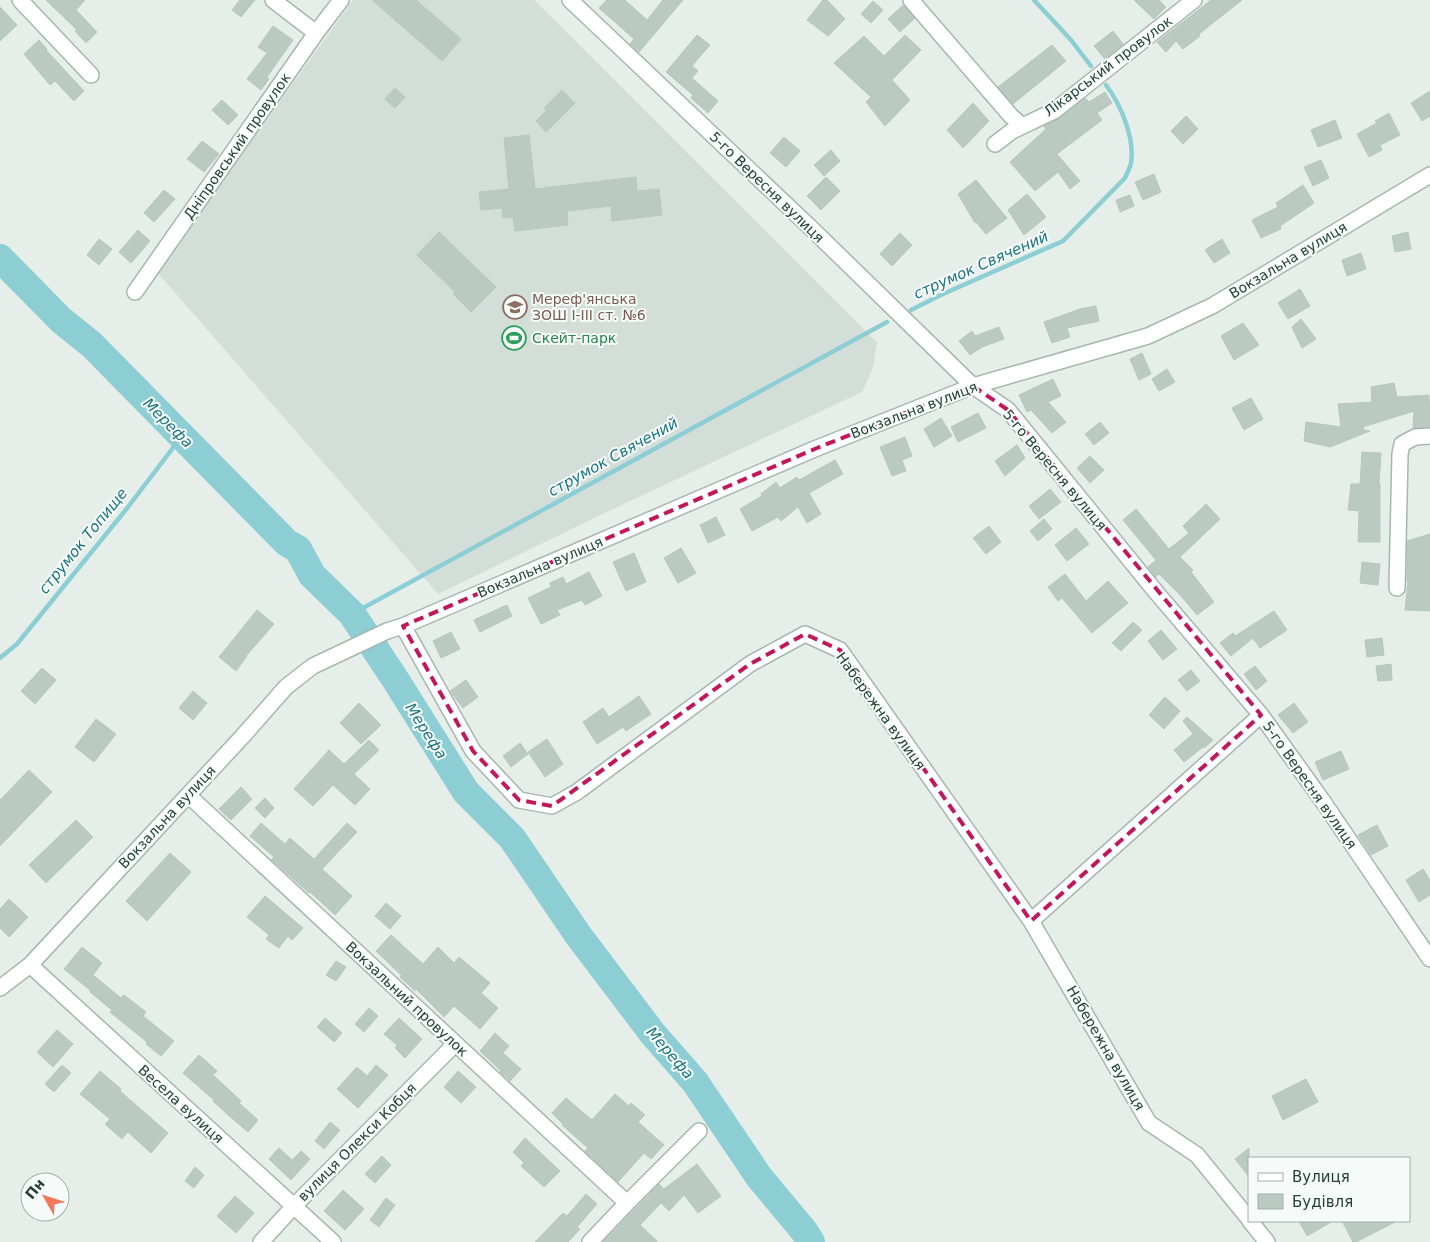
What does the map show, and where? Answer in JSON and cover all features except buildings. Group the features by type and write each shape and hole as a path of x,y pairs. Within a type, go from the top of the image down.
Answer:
{"street":[{"path":"20,0 92,75"},
{"path":"273,0 316,33"},
{"name":"Дніпровський провулок","path":"135,292 340,0"},
{"name":"5-го Вересня вулиця","path":"570,0 820,237 973,386 1008,410 1156,592 1261,715 1322,800 1430,959"},
{"path":"910,0 1011,116 1021,125"},
{"name":"Лікарський провулок","path":"995,144 1012,130 1054,111 1194,0"},
{"name":"Вокзальна вулиця","path":"0,988 30,966 286,687 313,666 388,631 817,448 973,386 1148,336 1212,306 1430,175"},
{"path":"1397,588 1400,454 1402,444 1415,437 1430,436"},
{"name":"Набережна вулиця","path":"403,626 473,751 519,800 552,806 576,792 750,664 805,634 840,650 1031,921 1150,1123 1197,1155 1248,1219"},
{"path":"1031,921 1261,715"},
{"name":"Вокзальний провулок","path":"188,795 627,1203"},
{"name":"Весела вулиця","path":"30,966 333,1242"},
{"name":"вулиця Олекси Кобця","path":"261,1242 294,1206 455,1044"},
{"path":"590,1242 699,1131"},
{"name":"Набережна вулиця","path":"1251,1222 1267,1242"}],"highlighted area":[{"path":"973,386 1008,410 1261,715 1031,921 840,650 805,634 750,664 552,806 519,800 473,751 403,626 817,448"}],"shaded area":[{"name":"Мереф'янська ЗОШ І-ІІІ ст. №6","path":"353,0 534,0 877,342 873,368 862,392 438,594 157,272"}],"waterway":[{"path":"1034,0 1071,40 1091,66"},
{"name":"струмок Свячений","path":"911,310 1063,241 1125,178 1131,163 1132,153 1129,133 1122,112 1106,85"},
{"name":"Мерефа","path":"0,258 61,320 92,345 287,543 298,549 312,575 352,614 466,792 512,838 578,935 653,1034 695,1082 759,1177 811,1242"},
{"name":"струмок Свячений","path":"352,614 887,322"},
{"name":"струмок Топище","path":"0,658 17,644 128,507 182,436"}],"place":[{"name":"Мереф'янська ЗОШ І-ІІІ ст. №6","path":"515,307"},
{"name":"Скейт-парк","path":"514,338"}]}
